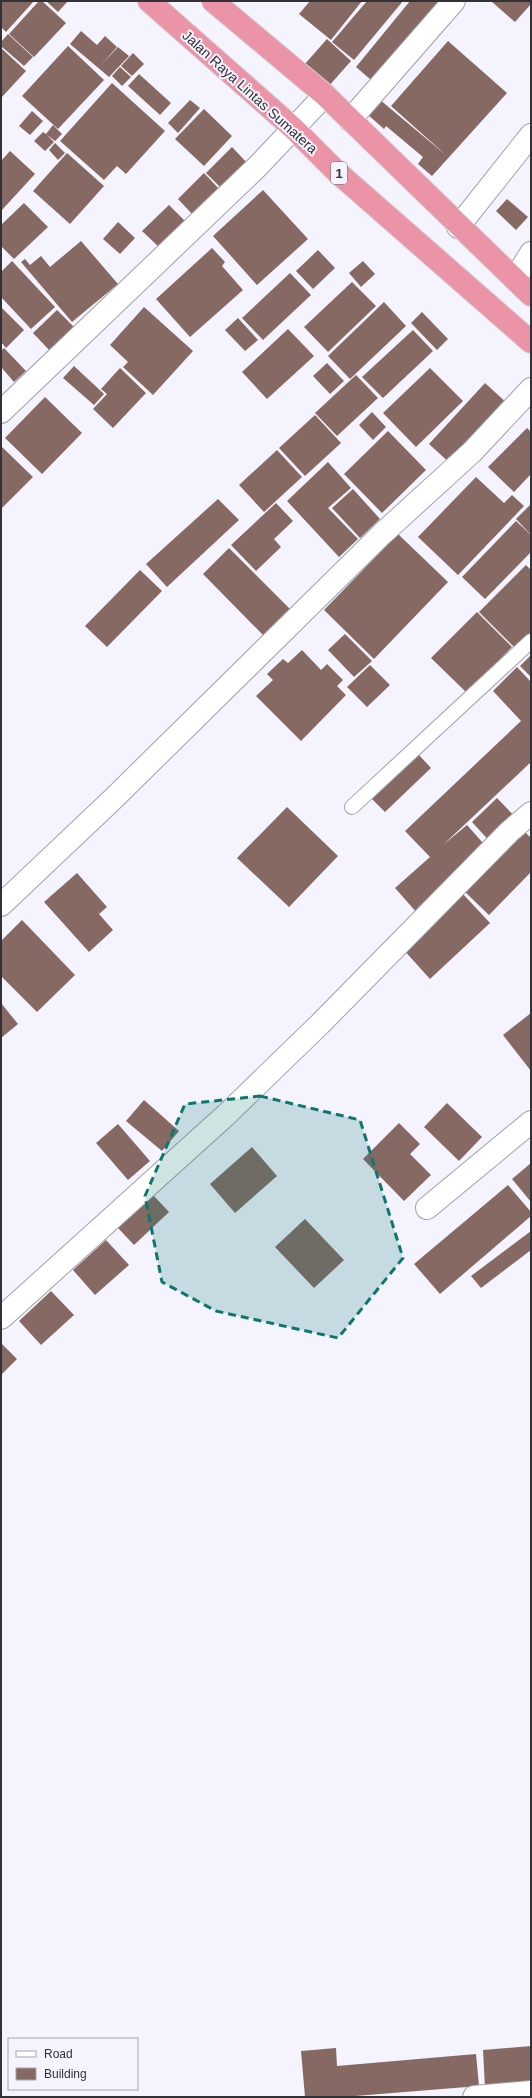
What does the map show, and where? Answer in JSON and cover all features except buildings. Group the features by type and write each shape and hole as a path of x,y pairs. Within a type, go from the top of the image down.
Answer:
{"highway":[{"name":"Jalan Raya Lintas Sumatera","path":"149,1 292,128 337,172 531,342"},
{"path":"213,1 325,95 458,227 531,295"}],"street":[{"path":"350,120 454,1"},
{"path":"1,412 252,172 292,128 325,95"},
{"path":"458,227 531,135"},
{"path":"515,279 531,253"},
{"path":"1,905 113,799 382,534 472,452 531,389"},
{"path":"1,1318 226,1115 320,1024 509,832 531,813"},
{"path":"427,1208 531,1122"},
{"path":"474,2097 531,2092"}],"lane":[{"path":"352,806 531,641"}],"highlighted area":[{"path":"260,1096 360,1120 403,1258 338,1338 216,1311 162,1282 145,1196 185,1104"}]}
